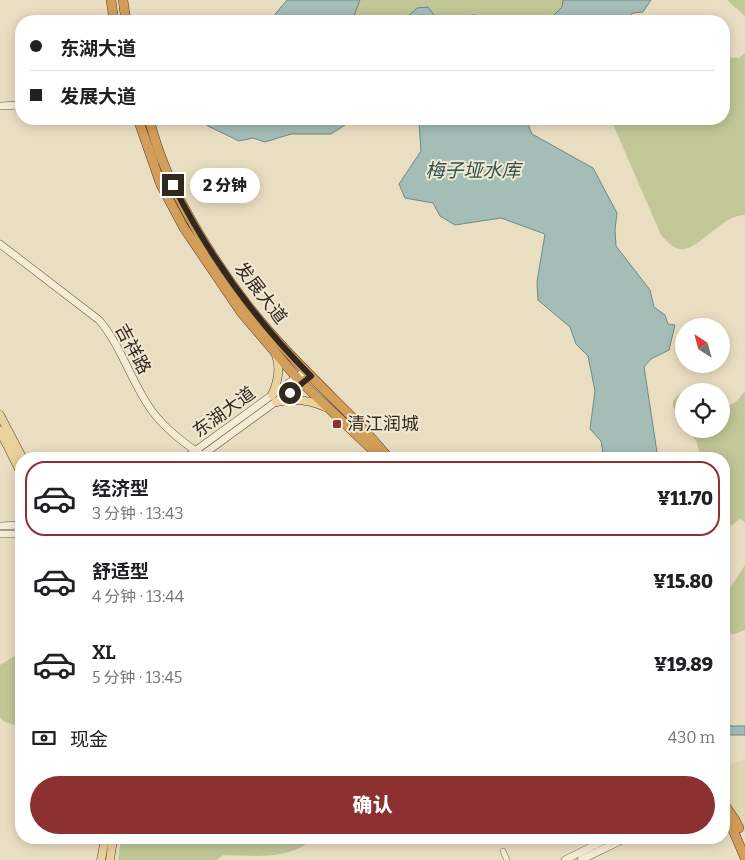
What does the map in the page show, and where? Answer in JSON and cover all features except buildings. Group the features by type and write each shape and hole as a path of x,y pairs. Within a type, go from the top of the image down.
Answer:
{"highway":[{"path":"111,0 113,15"},
{"path":"123,0 125,15"},
{"name":"发展大道","path":"140,125 161,185 184,228 241,312 300,380 375,452"},
{"name":"发展大道","path":"151,125 163,162 191,220 225,274 248,306 308,373 384,452"},
{"path":"730,813 745,842"},
{"path":"730,827 745,858"}],"main road":[{"path":"0,106 15,105"},
{"name":"吉祥路","path":"0,244 99,320 110,333 151,410 166,428 195,451"},
{"path":"276,353 279,362 274,399 303,399 332,410"},
{"name":"东湖大道","path":"195,451 274,399 308,373"},
{"name":"东湖大道","path":"209,452 274,399"},
{"path":"0,415 19,452"},
{"path":"0,431 15,461"},
{"path":"0,526 15,525"},
{"path":"0,534 15,534"},
{"path":"101,860 104,844"},
{"path":"110,860 112,844"},
{"path":"566,860 597,844"},
{"path":"581,860 614,844"}],"street":[{"path":"503,852 507,860"}],"shaded area":[{"path":"745,759 745,831 730,804 730,765"}],"green space":[{"path":"360,0 563,0 562,7 554,15 430,15 417,8 409,15 354,15"},
{"path":"727,0 745,0 745,16"},
{"path":"745,53 745,215 736,216 728,220 695,245 680,249 669,244 661,235 613,125 730,125 730,57 739,58"},
{"path":"745,391 745,522 740,519 730,526 730,452 699,452 694,438 730,438 730,405 736,402"},
{"path":"675,399 675,410 673,407"},
{"path":"745,565 745,630 734,634 730,634 730,588"},
{"path":"15,656 15,725 0,718 0,665"},
{"path":"120,844 307,844 282,854 223,855 217,860 118,860"}],"water":[{"path":"287,0 360,0 354,15 274,15"},
{"path":"563,0 651,0 643,12 631,15 554,15 562,7"},
{"path":"428,7 434,15 409,15 417,8"},
{"path":"207,125 345,125 331,134 291,134 265,142 253,138 239,141"},
{"name":"梅子垭水库","path":"419,125 528,125 532,134 593,168 617,213 616,246 650,290 654,307 665,315 668,324 675,325 669,350 651,359 644,367 657,452 603,452 601,441 590,429 595,391 588,356 576,344 570,327 538,300 537,282 545,234 501,218 455,225 440,216 433,203 405,198 399,184 421,151"},
{"path":"730,726 745,726 745,735 730,735"}],"place":[{"name":"清江润城","path":"337,424"}],"route":[{"path":"173,185 191,220 248,306 311,376 290,393"}]}
